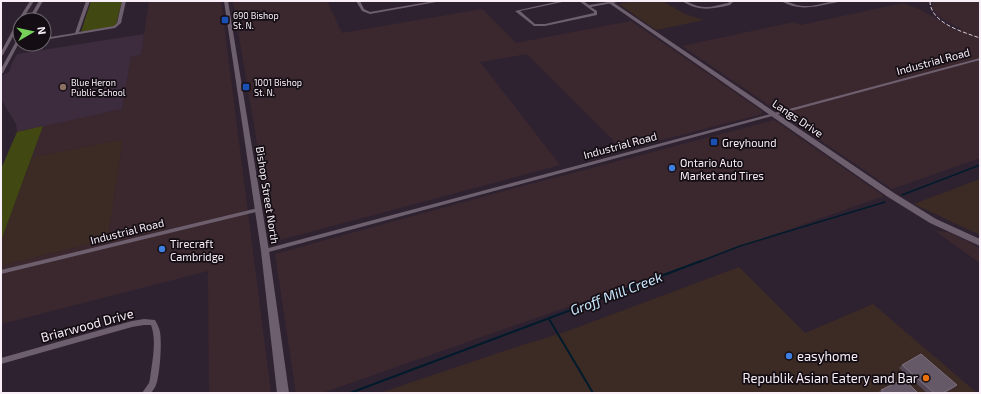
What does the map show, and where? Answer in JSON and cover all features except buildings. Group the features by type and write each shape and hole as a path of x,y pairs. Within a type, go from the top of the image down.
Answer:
{"main road":[{"name":"Bishop Street North","path":"226,1 238,68 265,251 283,393"},
{"name":"Langs Drive","path":"609,2 919,214 980,243"}],"street":[{"path":"26,12 32,2 40,1"},
{"path":"34,12 40,1"},
{"path":"76,34 88,1"},
{"path":"52,38 109,29 118,26 124,1"},
{"path":"358,1 363,10 370,12 440,1"},
{"path":"565,1 517,11 531,24 539,26 596,14 589,6 581,1"},
{"path":"589,6 621,1"},
{"path":"684,1 701,9 729,4 731,2 730,1"},
{"path":"783,1 800,8 838,1"},
{"path":"10,56 1,56 12,35"},
{"path":"7,44 12,43"},
{"path":"1,73 13,52"},
{"name":"Industrial Road","path":"265,251 980,59"},
{"name":"Industrial Road","path":"1,272 258,210"},
{"name":"Briarwood Drive","path":"1,361 132,324 153,322 156,326 157,335 154,379 152,385 146,393"}],"shaded area":[{"path":"149,1 221,1 271,393 209,393 208,271 1,324 1,266 108,240 123,139 32,157 43,126 122,109 131,57 141,55"},
{"path":"233,1 327,1 342,33 482,9 516,43 631,21 762,111 762,114 623,150 527,54 480,62 560,165 280,240 273,237"},
{"path":"634,1 662,1 685,14 704,20 656,30 619,4"},
{"path":"934,1 980,2 980,158 892,189 682,46 794,22 801,25 903,3 923,11 957,31 963,30 941,18 931,7"},
{"name":"Blue Heron Public School","path":"144,34 141,55 131,57 122,109 17,132 16,124 1,99 1,76 9,72 17,54 30,52 52,52 52,48"},
{"path":"774,120 884,196 322,393 296,393 275,254 497,193"},
{"path":"123,139 108,240 1,266 1,241 32,157"},
{"path":"980,179 980,235 914,204"},
{"path":"935,231 948,232 980,248 980,263"},
{"path":"739,267 805,333 873,304 977,393 380,393 565,332"}],"green space":[{"path":"91,1 122,1 116,25 114,27 81,32"},
{"path":"43,126 1,241 1,169 17,132"}],"waterway":[{"name":"Groff Mill Creek","path":"902,195 980,165"},
{"name":"Groff Mill Creek","path":"699,262 740,246 885,202"},
{"name":"Groff Mill Creek","path":"350,393 701,261"},
{"path":"549,319 593,393"}],"railway":[{"path":"930,1 931,9 941,21 949,26 980,38"}],"place":[{"name":"690 Bishop St. N.","path":"225,20"},
{"name":"Blue Heron Public School","path":"63,87"},
{"name":"1001 Bishop St. N.","path":"246,87"},
{"name":"Greyhound","path":"714,142"},
{"name":"Ontario Auto Market and Tires","path":"672,168"},
{"name":"Tirecraft Cambridge","path":"162,249"},
{"name":"easyhome","path":"789,356"},
{"name":"Republik Asian Eatery and Bar","path":"926,378"}]}
